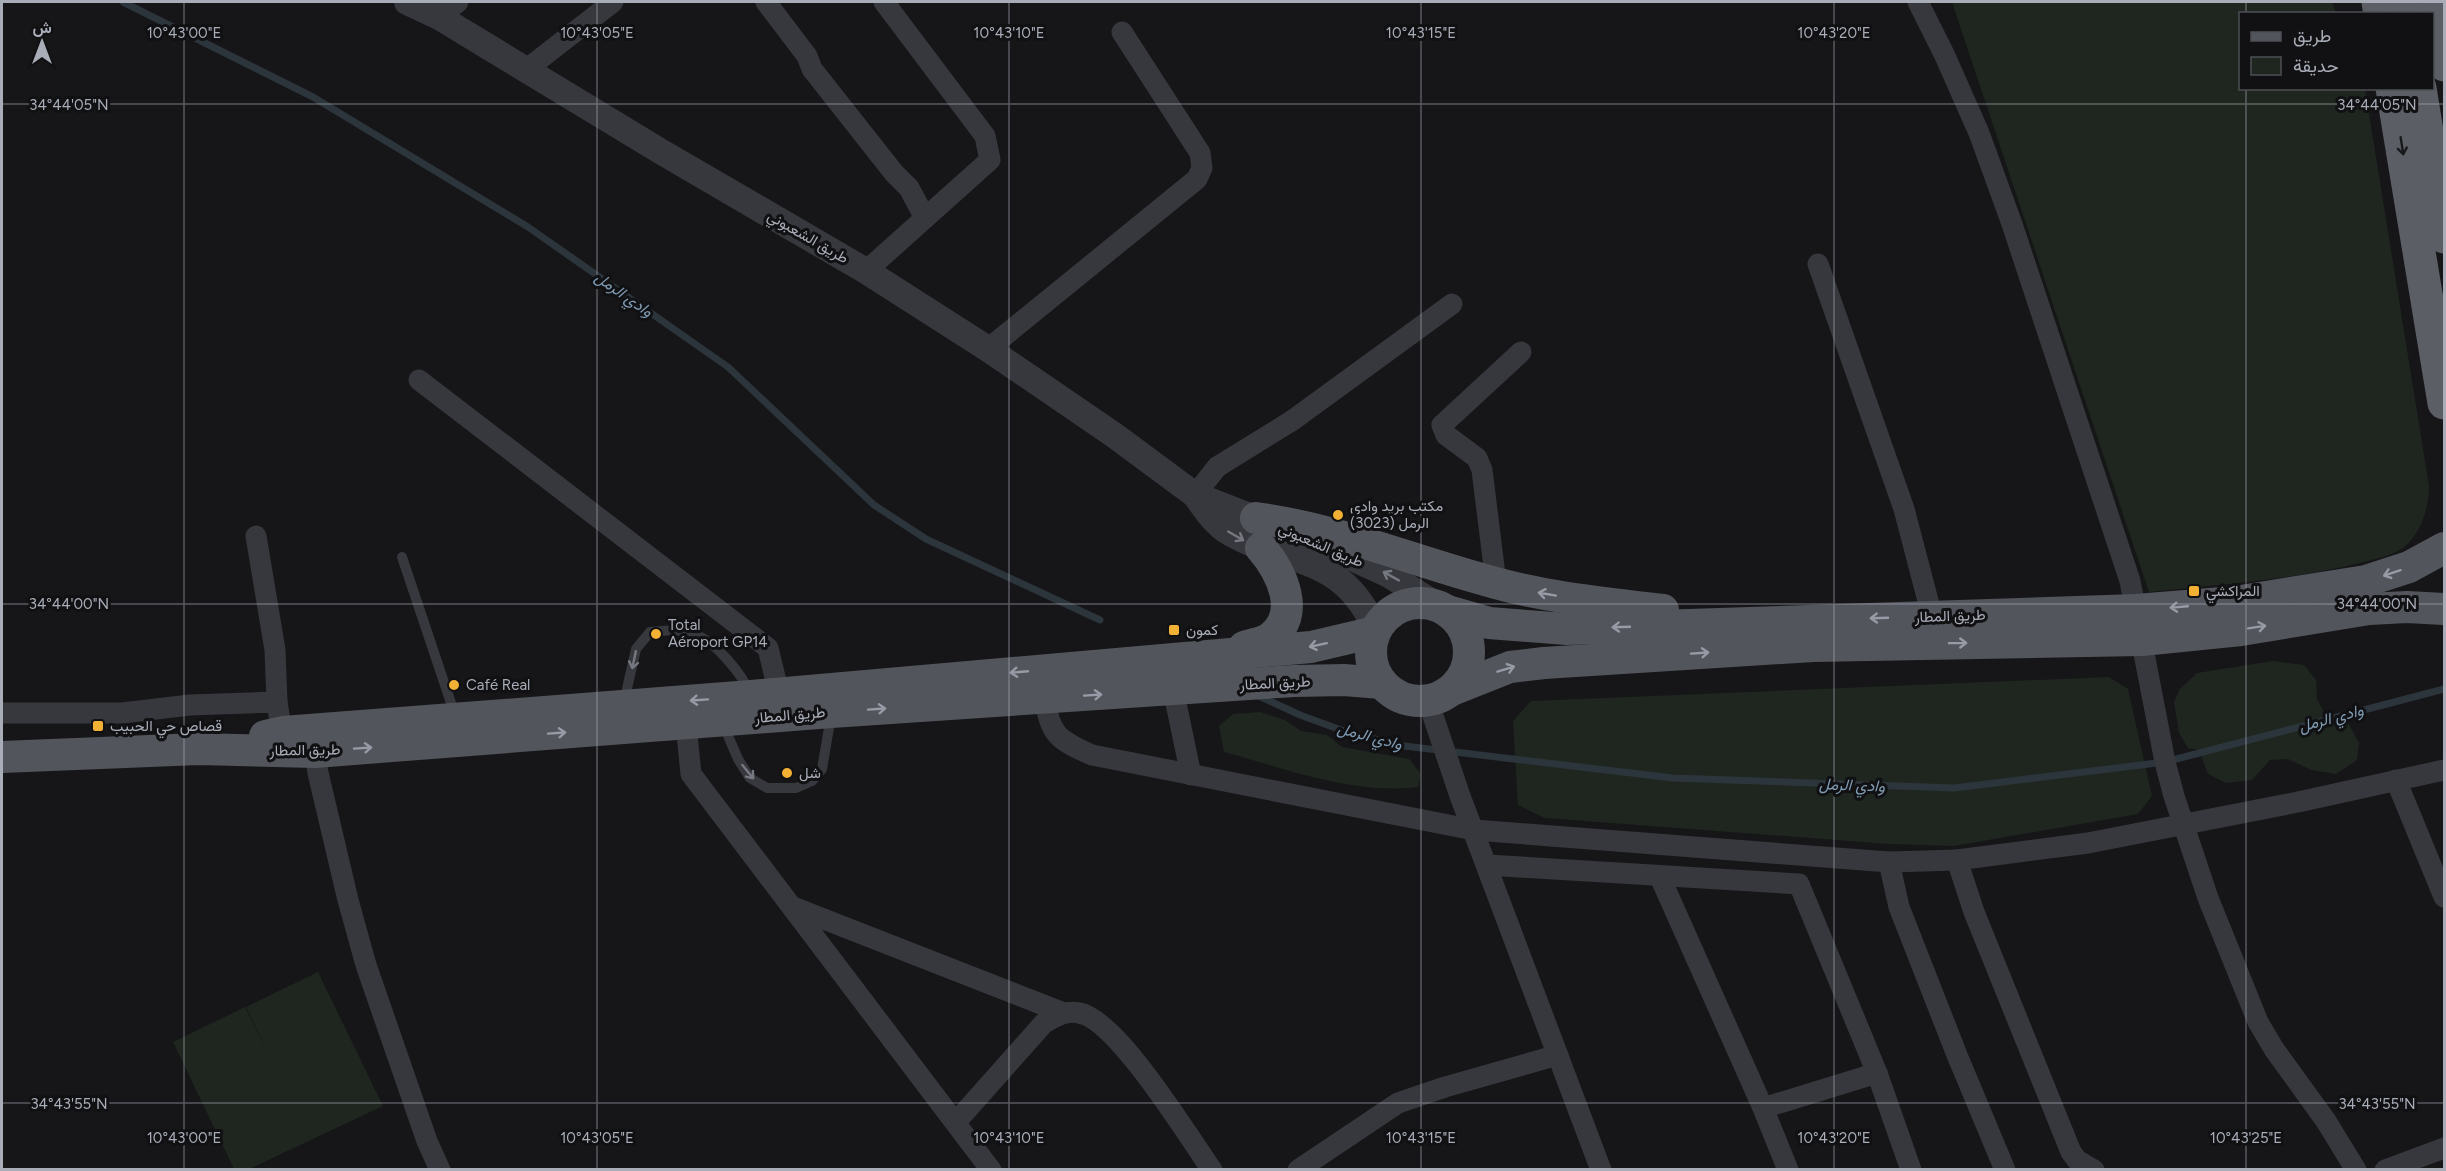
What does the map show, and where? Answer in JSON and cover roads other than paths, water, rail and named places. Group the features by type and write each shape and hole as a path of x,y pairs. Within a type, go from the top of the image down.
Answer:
{"highway":[{"path":"2433,2 2445,65"},
{"path":"2392,90 2445,403"},
{"path":"2420,90 2445,237"}],"main road":[{"path":"1220,654 1269,639 1279,629 1286,616 1285,588 1258,533 1323,530 1496,584 1542,593 1644,608 1814,621"},
{"name":"طريق المطار","path":"1440,696 1510,667 1544,663 2139,625 2235,602 2367,581 2409,567 2445,548"},
{"path":"1422,603 1444,609 1459,622 1466,634 1470,650 1468,665 1462,679 1440,696 1402,699 1381,683 1374,671 1371,658 1376,630 1388,614 1404,605 1422,603"},
{"name":"طريق المطار","path":"1444,609 1489,623 1567,629 1932,616 2241,630 2369,609 2407,607 2445,609"},
{"name":"طريق المطار","path":"294,745 456,718 624,705 772,702 1220,654 1311,647 1376,630"},
{"name":"طريق المطار","path":"3,758 686,724 722,720 772,702 831,711 1294,681 1344,680 1381,683"}],"street":[{"name":"طريق الشعبوني","path":"407,2 442,7 526,69 660,151 866,271 988,349 1114,435 1195,495 1224,529 1258,533 1361,561 1444,609"},
{"path":"526,69 613,2"},
{"path":"766,2 807,56 812,69 894,173 909,188 925,218"},
{"path":"866,271 990,160 986,136 884,2"},
{"path":"1918,2 1979,133 2012,224 2126,570 2165,762 2183,825 2228,953 2258,1022 2274,1049 2326,1121 2356,1170"},
{"path":"988,349 1197,179 1203,168 1200,153 1122,32"},
{"path":"1818,264 1904,509 1932,616"},
{"path":"1195,495 1217,467 1293,420 1452,304"},
{"path":"1496,584 1482,470 1477,458 1446,435 1442,424 1521,352"},
{"path":"419,380 768,648 772,702"},
{"name":"طريق الشعبوني","path":"1258,533 1343,583 1356,596 1376,630"},
{"path":"256,536 275,650 277,702 294,745 318,773 366,965 427,1141 440,1170"},
{"path":"1173,689 1191,775"},
{"path":"1440,696 1460,796 1601,1170"},
{"path":"1045,698 1047,718 1056,734 1068,745 1108,760 1474,830 1888,862 1956,860 2088,843 2445,770"},
{"path":"2,713 122,713 190,705 277,702"},
{"path":"686,724 691,774 991,1170"},
{"path":"2396,780 2445,897"},
{"path":"1802,856 1799,884 1877,1072 1911,1170"},
{"path":"1956,860 1974,912 2071,1152 2077,1160 2094,1170"},
{"path":"1888,862 1899,907 1956,1054 2005,1170"},
{"path":"1487,865 1799,884"},
{"path":"1660,877 1763,1108 1788,1170"},
{"path":"792,907 1064,1013"},
{"path":"956,1122 1044,1023 1064,1013 1080,1012 1100,1023 1124,1045 1212,1170"},
{"path":"1298,1170 1398,1103 1445,1087 1558,1055"},
{"path":"1763,1108 1877,1072"},
{"path":"2385,1170 2424,1164 2445,1148"}],"lane":[{"path":"402,557 456,718"},
{"path":"624,705 636,649 650,632 668,630 697,635 718,651 744,679 772,702"},
{"path":"722,720 738,759 750,778 767,788 796,788 812,781 822,769 831,711"}],"waterway":[{"name":"وادي الرمل","path":"123,2 313,97 528,227 728,367 874,505 926,539 1100,620"},
{"name":"وادي الرمل","path":"1259,696 1300,715 1341,730 1396,745 1673,778 1954,788 2165,762 2444,689"}],"place":[{"name":"مكتب بريد وادي الرمل (3023)","path":"1338,515"},
{"name":"المراكشي","path":"2194,591"},
{"name":"كمون","path":"1174,630"},
{"name":"Total Aéroport GP14","path":"656,634"},
{"name":"Café Real","path":"454,685"},
{"name":"قصاص حي الحبيب","path":"98,726"},
{"name":"شل","path":"787,773"}]}
